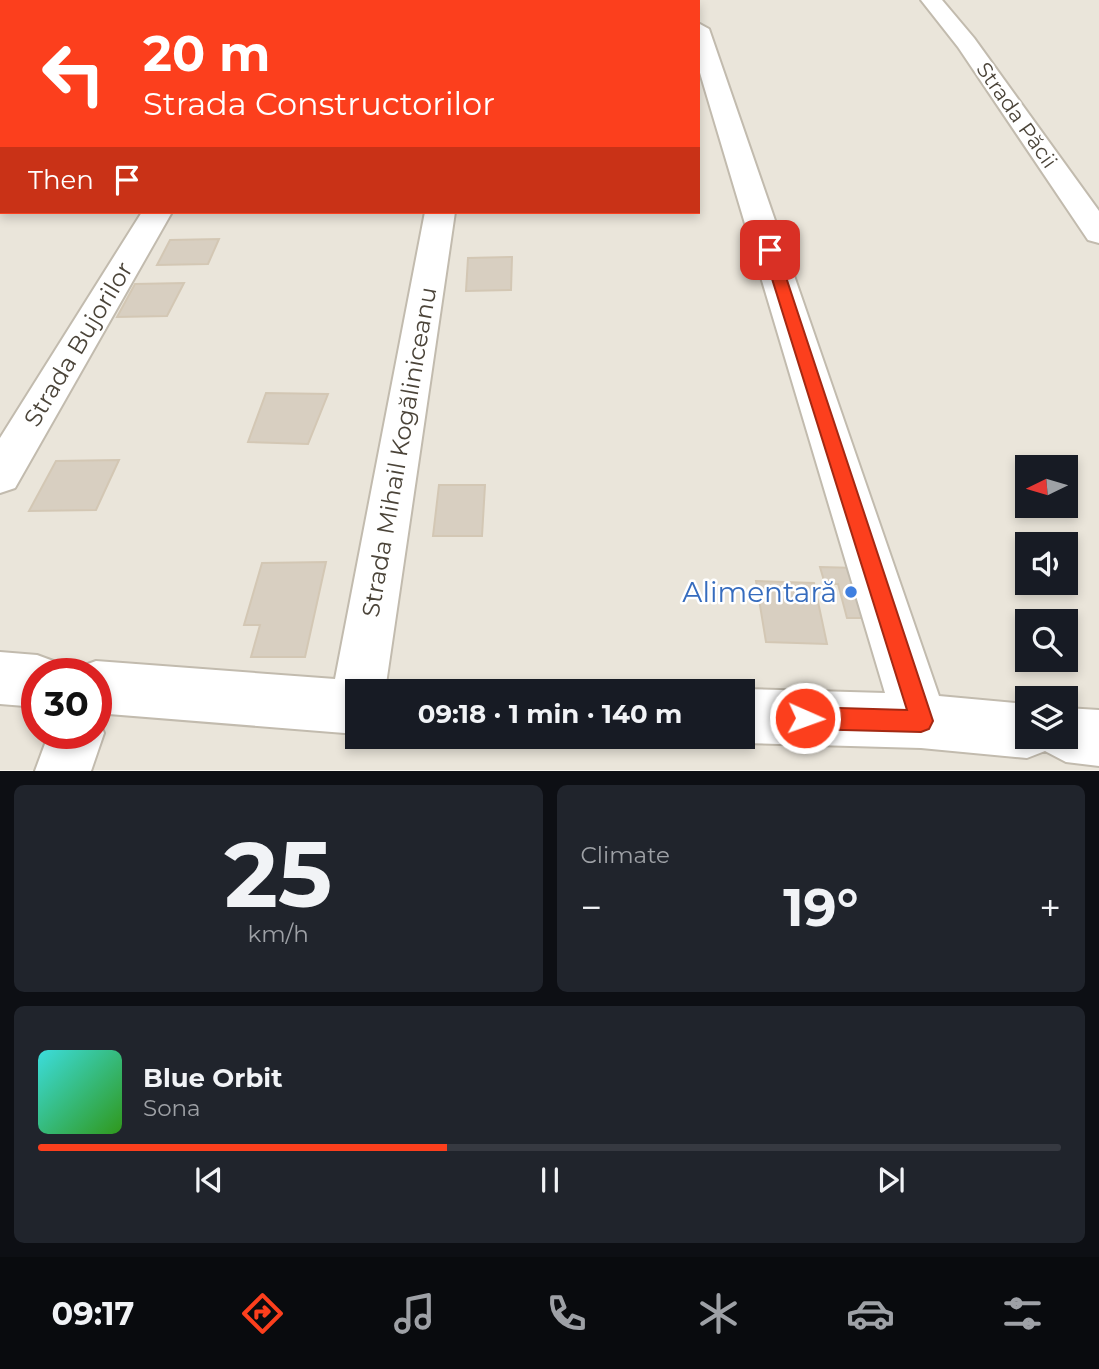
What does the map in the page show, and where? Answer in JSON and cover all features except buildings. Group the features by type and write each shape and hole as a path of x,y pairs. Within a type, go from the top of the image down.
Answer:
{"street":[{"name":"Strada Păcii","path":"930,0 966,43 1099,233"},
{"path":"700,37 921,721"},
{"name":"Strada Bujorilor","path":"0,475 156,214"},
{"name":"Strada Mihail Kogăliniceanu","path":"361,679 440,214"},
{"path":"0,678 21,680"},
{"path":"112,688 345,705"},
{"path":"755,716 921,721 1015,731"},
{"path":"1078,736 1099,738"},
{"path":"63,771 71,749"}],"shaded area":[{"path":"700,0 1099,0 1099,770 0,770 0,214 700,214"}],"place":[{"name":"Alimentară","path":"851,592"}],"route":[{"path":"770,250 921,721 805,718"}]}
